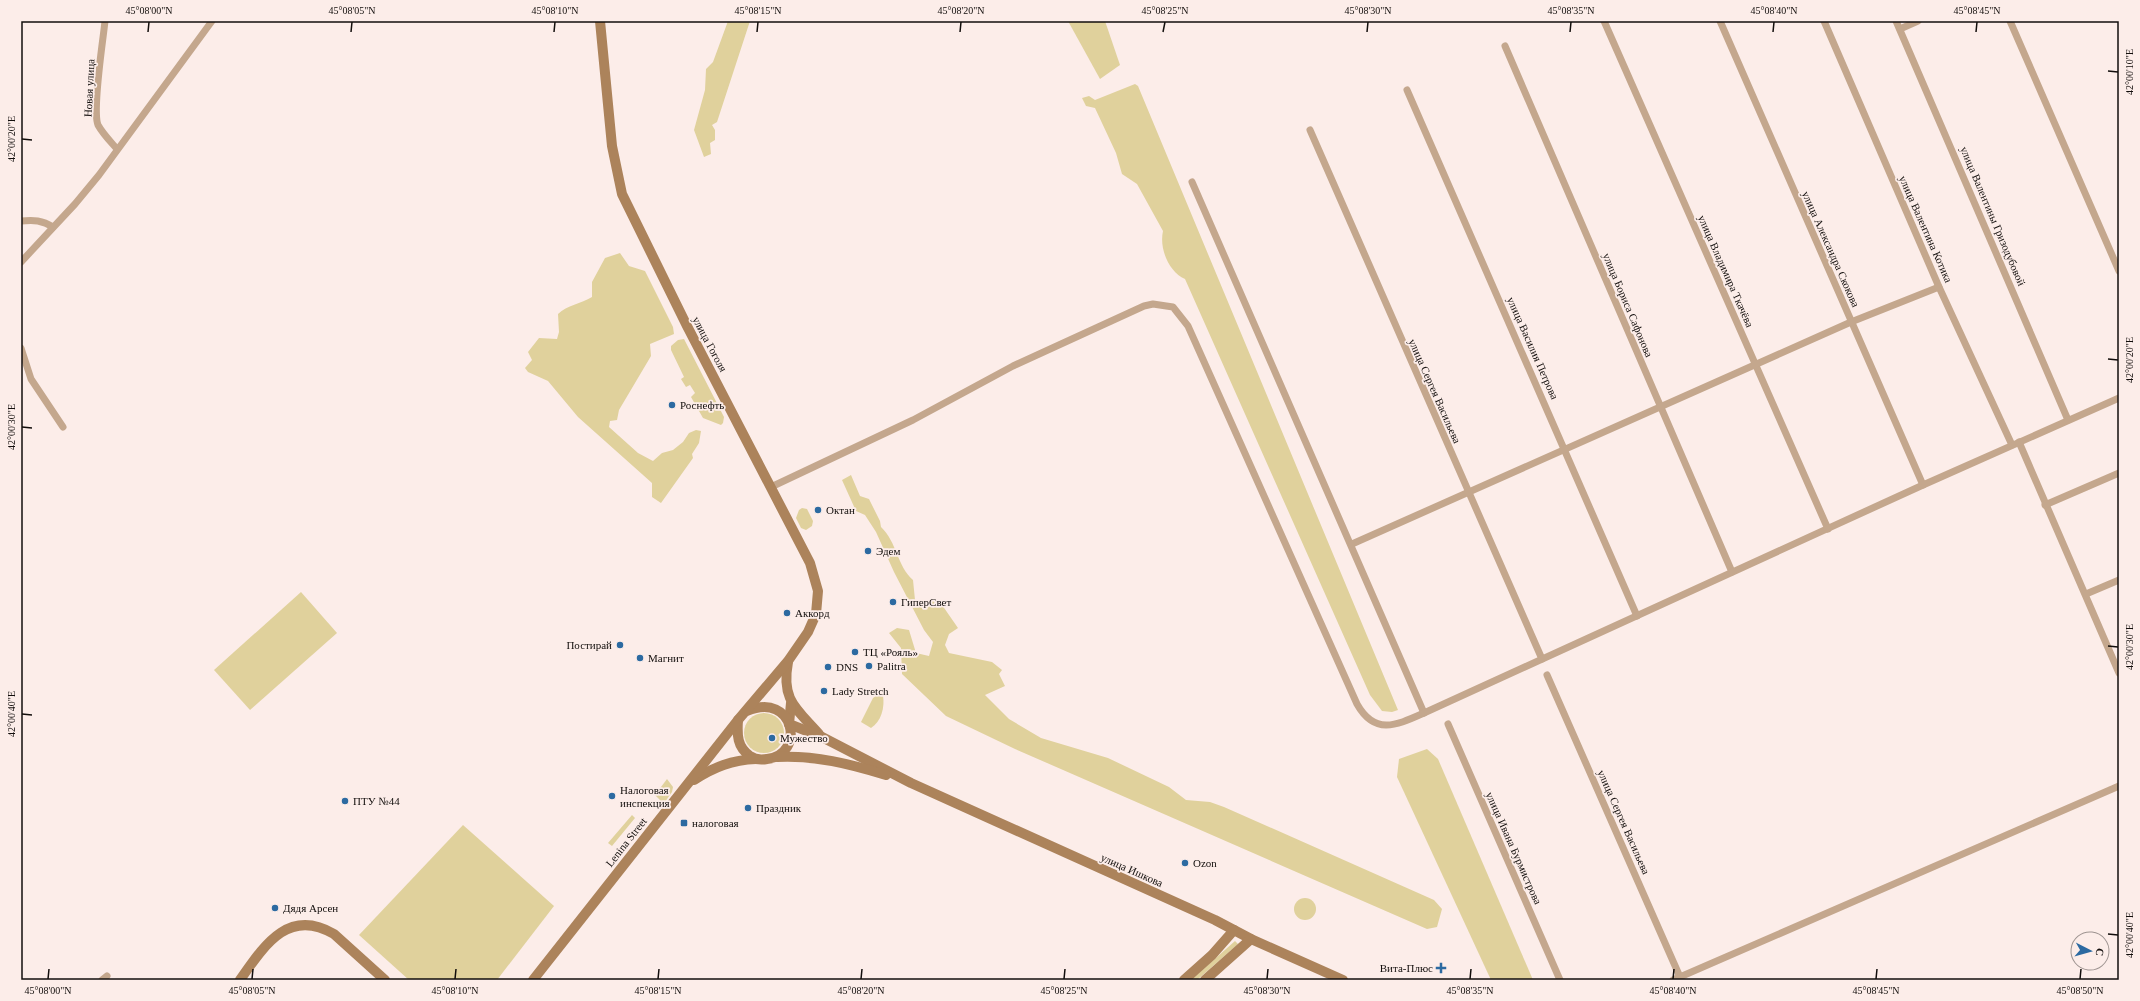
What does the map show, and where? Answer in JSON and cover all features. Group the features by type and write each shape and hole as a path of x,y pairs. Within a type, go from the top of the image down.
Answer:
{"main road":[{"name":"улица Гоголя","path":"600,21 612,146 622,194 655,263 810,563 818,591 818,604 813,624 788,661 746,711"},
{"name":"улица Гоголя","path":"788,661 786,680 791,704"},
{"path":"688,784 724,763 741,759 762,760 777,757 787,746 790,738 789,724 791,704"},
{"path":"791,704 822,737"},
{"path":"756,759 745,752 740,745 737,735 738,720 746,711 761,706 770,707 782,712 789,724"},
{"name":"Lenina Street","path":"533,980 738,720"},
{"name":"улица Ишкова","path":"789,724 822,737 912,783 1343,980"},
{"name":"улица Ишкова","path":"777,757 816,758 844,763 912,783"},
{"path":"240,980 258,955 280,933 290,928 307,925 326,930 334,934 385,980"},
{"path":"1184,980 1212,955 1234,930"},
{"path":"1204,980 1251,939"}],"street":[{"name":"Новая улица","path":"105,21 96,108 98,123 105,137 117,149"},
{"path":"21,262 75,204 212,21"},
{"name":"улица Владимира Ткачёва","path":"1604,21 1828,529"},
{"name":"улица Александра Скокова","path":"1720,21 1923,485"},
{"name":"улица Валентина Котика","path":"1824,21 1939,287 2045,505 2086,594 2119,673"},
{"name":"улица Валентины Гризодубовой","path":"1896,21 2068,420"},
{"path":"1900,29 1918,21"},
{"path":"2010,21 2119,271"},
{"name":"улица Бориса Сафонова","path":"1505,46 1732,572"},
{"name":"улица Василия Петрова","path":"1407,90 1566,451 1636,616"},
{"name":"улица Сергея Васильева","path":"1310,130 1467,491 1542,659"},
{"path":"1192,182 1352,544 1424,713"},
{"path":"21,221 34,220 45,222 53,227"},
{"path":"1352,544 1467,491 1566,451 1851,322 1939,287"},
{"path":"771,487 913,420 1013,366 1144,306 1164,304 1173,307 1188,326 1364,717 1376,724 1390,726 1424,713 2015,443 2119,398"},
{"path":"21,348 31,379 63,427"},
{"path":"2045,505 2119,473"},
{"path":"2086,594 2119,580"},
{"name":"улица Сергея Васильева","path":"1548,676 1676,978"},
{"name":"улица Ивана Бурмистрова","path":"1448,724 1560,980"},
{"path":"1676,978 2119,786"}],"shaded area":[{"path":"728,21 750,21 717,122 712,125 715,130 715,140 710,143 711,154 704,157 694,130 705,90 706,69 713,62"},
{"path":"1068,21 1105,21 1120,65 1100,79"},
{"path":"1135,84 1138,86 1398,710 1392,712 1382,711 1370,695 1185,279 1174,271 1166,259 1162,245 1163,231 1137,184 1122,174 1116,153 1095,108 1086,106 1082,98 1089,96 1095,100"},
{"path":"620,253 629,266 645,271 673,327 674,334 650,344 651,356 619,410 617,420 610,421 609,427 638,453 653,461 662,453 673,450 683,442 689,433 696,430 701,431 699,443 692,454 693,458 661,503 652,497 652,483 578,417 548,381 528,372 525,368 532,360 528,352 539,338 557,339 559,332 558,314 592,297 592,282 605,258"},
{"path":"684,339 724,417 721,425 703,418 691,397 695,393 690,385 686,387 681,379 684,377 671,350 671,346 678,340"},
{"path":"851,475 860,496 869,499 880,521 881,527 890,540 904,568 913,580 915,600 940,602 958,628 949,634 945,645 949,653 992,662 1002,670 999,674 1005,686 985,695 1009,719 1041,738 1108,758 1169,787 1186,800 1210,802 1224,807 1434,900 1442,909 1437,927 1427,929 1015,749 946,716 902,674 901,648 889,633 897,628 909,630 916,653 929,656 933,642 924,630 894,572 876,532 865,515 856,511 842,480"},
{"path":"802,508 807,509 813,521 812,526 806,530 801,528 796,518 799,510"},
{"path":"301,592 337,633 250,710 214,670"},
{"path":"879,694 883,696 882,714 871,728 861,722 873,698"},
{"path":"764,713 772,715 778,719 782,725 784,733 782,741 778,747 772,751 764,753 756,751 750,747 746,741 744,733 746,725 750,719 756,715"},
{"path":"1427,749 1438,759 1533,980 1491,980 1397,777 1399,759"},
{"path":"667,779 673,787 672,792 660,809 656,806 660,800 655,795"},
{"path":"632,815 635,818 612,846 608,843"},
{"path":"463,825 554,906 497,980 409,980 359,935"},
{"path":"1305,898 1313,901 1316,909 1313,917 1305,920 1297,917 1294,909 1297,901"},
{"path":"1235,941 1238,944 1197,980 1191,980"}],"place":[{"name":"Роснефть","path":"672,405"},
{"name":"Октан","path":"818,510"},
{"name":"Эдем","path":"868,551"},
{"name":"ГиперСвет","path":"893,602"},
{"name":"Аккорд","path":"787,613"},
{"name":"Постирай","path":"620,645"},
{"name":"ТЦ «Рояль»","path":"855,652"},
{"name":"Магнит","path":"640,658"},
{"name":"Palitra","path":"869,666"},
{"name":"DNS","path":"828,667"},
{"name":"Lady Stretch","path":"824,691"},
{"name":"Мужество","path":"772,738"},
{"name":"Налоговая инспекция","path":"612,796"},
{"name":"ПТУ №44","path":"345,801"},
{"name":"Праздник","path":"748,808"},
{"name":"налоговая","path":"684,823"},
{"name":"Ozon","path":"1185,863"},
{"name":"Дядя Арсен","path":"275,908"},
{"name":"Вита-Плюс","path":"1441,968"}]}
